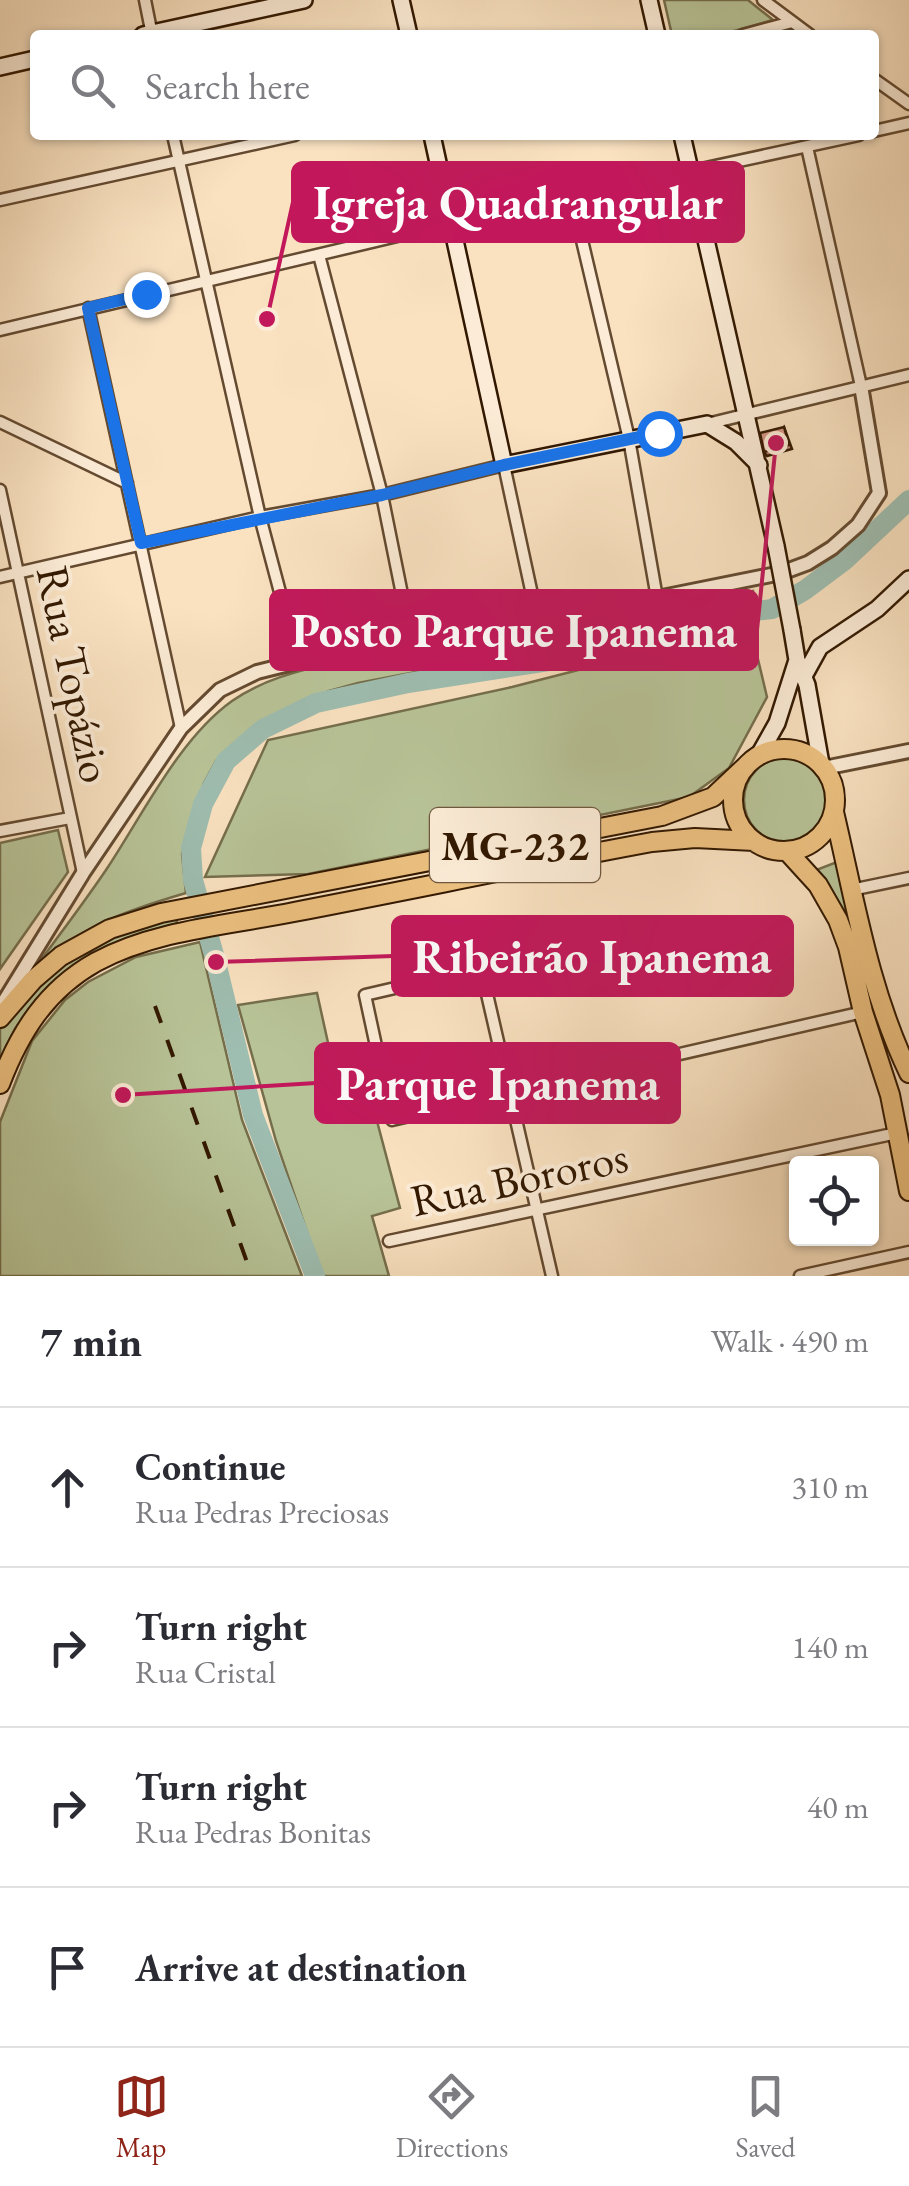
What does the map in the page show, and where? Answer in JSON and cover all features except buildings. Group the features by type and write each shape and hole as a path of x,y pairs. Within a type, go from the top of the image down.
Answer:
{"main road":[{"path":"167,30 304,0"},
{"path":"401,0 408,30"},
{"path":"649,0 656,30"},
{"path":"0,67 30,61"},
{"path":"433,140 504,465 707,424 736,442 759,466"},
{"path":"683,140 748,415 797,660 804,676 822,766 834,789 834,812 862,943 885,1020 909,1073"},
{"path":"804,676 814,654 828,640 876,609 909,578"},
{"path":"793,635 828,640"},
{"path":"754,841 740,826 734,806 736,784 777,722 797,660"},
{"path":"753,761 785,749 810,756 822,766"},
{"name":"MG-232","path":"0,1018 62,956 110,929 161,913 662,816 713,798 753,761"},
{"path":"834,812 817,839 787,851 818,886 838,920 890,1095 909,1191"},
{"name":"MG-232","path":"0,1084 22,1033 63,984 120,950 168,936 652,842 695,838 754,841 770,849 787,851"}],"street":[{"path":"145,0 149,30"},
{"path":"764,0 803,30"},
{"path":"761,30 792,22"},
{"path":"879,83 909,104"},
{"path":"879,130 909,123"},
{"path":"175,140 260,517 298,660"},
{"path":"0,200 274,140"},
{"path":"0,330 452,223 839,140"},
{"path":"0,1008 83,873 181,728 220,690 256,672 410,634 744,582 808,563 858,525 879,493 860,386 807,148"},
{"path":"572,198 630,439 657,598"},
{"path":"320,255 382,495 410,634"},
{"path":"88,308 181,728"},
{"path":"707,424 909,375"},
{"path":"0,422 127,483"},
{"path":"0,577 504,465 536,612"},
{"name":"Rua Topázio","path":"0,490 83,873"},
{"path":"822,766 909,751"},
{"path":"0,832 70,818"},
{"path":"851,890 909,878"},
{"path":"552,1276 510,1093 480,968 365,995 392,1120 510,1093 863,1012"},
{"name":"Rua Bororos","path":"389,1241 897,1133"},
{"path":"800,1276 909,1252"}],"green space":[{"path":"664,0 748,0 773,20 738,30 671,30"},
{"path":"753,591 756,604 589,646 536,649 358,683 329,691 262,723 216,761 204,783 182,854 186,893 103,922 68,943 31,973 99,880 179,756 213,717 255,687 332,663"},
{"path":"750,626 767,697 729,768 689,797 308,874 205,877 268,740 512,687"},
{"path":"787,757 811,764 823,776 830,800 823,824 811,836 787,843 763,836 751,824 744,800 751,776 763,764"},
{"path":"58,830 68,872 0,969 0,843"},
{"path":"837,862 851,927 811,872"},
{"path":"176,917 177,924 116,943 29,1010 0,1062 0,1029 67,963 115,935"},
{"path":"200,942 242,1120 302,1276 0,1276 0,1122 32,1041 65,1000 88,982 136,957"},
{"path":"317,993 340,1097 369,1091 400,1208 372,1216 389,1276 322,1276 276,1141 238,1005"}],"waterway":[{"path":"315,1276 253,1115 193,880 191,848 203,804 226,761 263,729 316,703 408,683 652,645 741,613 772,609 845,560 909,500"}],"railway":[{"path":"155,1006 252,1276"}],"place":[{"name":"Igreja Quadrangular","path":"267,319"},
{"name":"Posto Parque Ipanema","path":"776,443"},
{"name":"Ribeirão Ipanema","path":"216,962"},
{"name":"Parque Ipanema","path":"123,1095"}],"route":[{"path":"146,294 88,308 141,543 382,495 659,433"}]}
